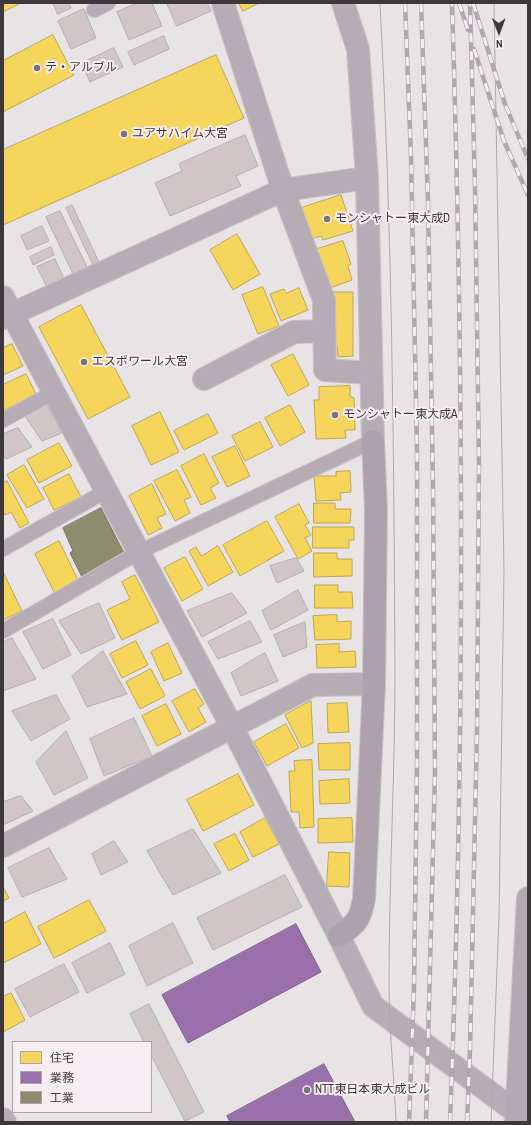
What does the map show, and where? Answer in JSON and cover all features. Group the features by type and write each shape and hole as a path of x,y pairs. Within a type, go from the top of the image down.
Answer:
{"highway":[{"path":"516,1117 528,898"}],"street":[{"path":"223,3 283,190 324,300 324,370 371,373"},
{"path":"339,936 353,926 358,920 364,899 374,684 376,510 371,373 367,178 358,49 343,3"},
{"path":"367,178 283,190 6,309 54,392 232,727 339,936 373,1006 516,1117"},
{"path":"204,379 294,332 324,331"},
{"path":"3,846 313,685 374,684"}],"lane":[{"path":"94,10 108,3"},
{"path":"3,420 54,392"},
{"path":"3,631 139,552 373,441"},
{"path":"3,549 106,491"}],"building: 住宅":[{"path":"3,3 21,3 3,12"},
{"path":"239,3 259,3 243,11"},
{"name":"テ・アルブル","path":"53,35 74,75 3,112 3,61"},
{"name":"ユアサハイム大宮","path":"216,55 244,118 3,225 3,150"},
{"name":"モンシャトー東大成D","path":"341,195 353,231 323,240 321,236 311,239 301,208"},
{"path":"237,234 260,274 233,290 210,250"},
{"path":"343,241 351,264 348,266 352,280 327,289 314,250"},
{"path":"263,287 279,326 258,334 242,295"},
{"path":"299,288 308,310 281,321 270,294 284,289 286,293"},
{"path":"332,292 353,292 353,356 338,357 337,346 333,346"},
{"name":"エスポワール大宮","path":"81,305 130,397 88,419 39,327"},
{"path":"12,344 23,366 3,375 3,348"},
{"path":"293,354 309,385 288,396 271,365"},
{"path":"26,374 36,394 5,410 3,407 3,385"},
{"name":"モンシャトー東大成A","path":"350,386 350,396 354,398 355,430 345,430 346,438 316,439 314,400 319,400 319,387"},
{"path":"290,405 305,432 280,446 265,418"},
{"path":"160,412 179,452 151,465 132,426"},
{"path":"208,414 218,433 184,450 174,431"},
{"path":"260,422 273,447 245,461 232,436"},
{"path":"59,443 72,466 39,483 27,460"},
{"path":"235,446 250,476 227,487 212,457"},
{"path":"204,454 219,483 210,488 216,498 201,505 181,466"},
{"path":"24,465 44,499 27,508 7,475"},
{"path":"177,470 191,497 184,500 190,513 175,521 154,481"},
{"path":"350,471 351,492 340,493 341,500 316,501 314,476 336,476 336,472"},
{"path":"69,474 81,497 54,510 43,488"},
{"path":"7,481 29,523 20,528 11,512 5,515 3,511 3,483"},
{"path":"152,484 166,514 157,518 162,528 148,535 129,496"},
{"path":"314,503 335,503 335,509 351,509 350,523 314,523"},
{"path":"299,504 309,523 305,525 311,535 305,538 312,551 298,559 275,517"},
{"path":"267,521 284,551 240,576 223,545"},
{"path":"313,527 354,527 354,540 349,540 349,548 313,548"},
{"path":"59,541 79,582 55,594 35,554"},
{"path":"218,546 233,572 208,586 189,551 196,547 201,556"},
{"path":"314,553 337,553 337,559 352,559 352,576 314,577"},
{"path":"185,557 203,589 182,601 164,568"},
{"path":"4,574 22,611 3,620 3,575"},
{"path":"135,575 159,622 122,640 107,610 130,599 122,582"},
{"path":"315,585 338,585 338,592 352,592 353,608 315,608"},
{"path":"337,615 337,622 351,621 351,639 315,640 313,616"},
{"path":"136,641 148,665 122,678 110,654"},
{"path":"168,643 182,673 164,681 151,652"},
{"path":"339,644 339,652 355,651 356,667 317,668 316,645"},
{"path":"151,669 165,696 140,709 126,682"},
{"path":"195,689 204,704 198,708 206,722 189,732 172,701"},
{"path":"311,701 313,743 302,748 285,715"},
{"path":"347,703 349,732 328,733 327,704"},
{"path":"166,704 181,734 157,746 142,716"},
{"path":"286,724 299,748 267,766 254,742"},
{"path":"350,743 350,770 319,770 318,744"},
{"path":"312,760 314,827 300,828 299,812 291,812 289,771 295,771 294,761"},
{"path":"238,774 254,805 203,831 187,800"},
{"path":"349,779 350,803 320,804 319,781"},
{"path":"265,818 279,844 253,857 240,832"},
{"path":"352,818 353,842 318,843 318,819"},
{"path":"235,834 249,860 229,871 214,844"},
{"path":"329,852 350,853 349,887 327,886"},
{"path":"3,887 9,898 3,901"},
{"path":"89,900 106,931 54,958 38,927"},
{"path":"25,912 41,944 3,963 3,924"},
{"path":"11,993 25,1020 3,1032 3,997"}],"building: 業務":[{"path":"296,924 321,972 188,1043 162,995"},
{"name":"NTT東日本東大成ビル","path":"324,1064 355,1122 230,1122 227,1116"}],"building: 工業":[{"path":"101,508 125,555 83,579 70,553 73,551 63,528"}],"building: その他":[{"path":"53,3 69,3 71,8 58,14"},
{"path":"138,3 152,3 162,26 129,40 117,12"},
{"path":"167,3 207,3 211,11 177,26"},
{"path":"84,9 96,38 71,49 58,21"},
{"path":"164,36 169,49 134,65 128,52"},
{"path":"114,48 123,67 90,82 82,63"},
{"path":"245,135 258,166 236,176 241,186 170,216 155,183 182,171 179,164"},
{"path":"72,205 99,262 93,265 66,208"},
{"path":"60,211 88,269 74,276 46,217"},
{"path":"42,226 49,241 27,250 21,236"},
{"path":"51,247 54,255 33,265 30,257"},
{"path":"55,259 64,279 47,287 37,267"},
{"path":"47,405 62,433 42,441 25,416"},
{"path":"18,428 32,447 6,459 3,454 3,434"},
{"path":"296,558 304,571 277,583 270,566"},
{"path":"298,590 308,610 271,630 262,611"},
{"path":"232,593 247,613 202,637 187,611"},
{"path":"99,603 115,638 81,654 59,621"},
{"path":"53,619 71,655 43,669 23,632"},
{"path":"250,621 262,642 218,659 208,642"},
{"path":"305,622 307,647 283,657 274,635"},
{"path":"12,638 36,679 3,691 3,642"},
{"path":"103,651 127,694 87,707 72,676"},
{"path":"265,653 278,681 241,696 231,673"},
{"path":"56,695 70,719 31,741 12,711"},
{"path":"134,718 152,756 104,776 90,739"},
{"path":"66,731 88,778 54,795 36,762"},
{"path":"21,796 33,811 3,825 3,802"},
{"path":"193,829 221,873 173,895 147,851"},
{"path":"114,841 128,862 101,875 92,854"},
{"path":"49,848 67,879 22,897 8,868"},
{"path":"285,875 302,907 213,950 197,918"},
{"path":"173,923 193,963 147,986 129,946"},
{"path":"110,943 125,974 87,993 72,963"},
{"path":"64,964 79,992 30,1017 15,989"},
{"path":"149,1004 204,1112 185,1121 152,1057 152,1041 144,1041 130,1014"}],"tram line":[{"path":"380,3 390,254 393,421 395,711 389,982 396,1122"},
{"path":"491,1122 499,917 504,570 494,3"}],"railway":[{"path":"405,3 411,157 417,451 417,764 414,988 409,1122"},
{"path":"421,3 428,201 433,487 435,772 426,1122"},
{"path":"450,1122 458,842 461,562 459,283 452,3"},
{"path":"459,3 468,30"},
{"path":"467,1122 477,731 479,462 475,186 470,3"},
{"path":"473,3 505,104 528,159"},
{"path":"474,49 504,141 528,195"}],"place":[{"name":"テ・アルブル","path":"37,68"},
{"name":"ユアサハイム大宮","path":"124,134"},
{"name":"モンシャトー東大成D","path":"327,219"},
{"name":"エスポワール大宮","path":"84,362"},
{"name":"モンシャトー東大成A","path":"335,415"},
{"name":"NTT東日本東大成ビル","path":"307,1090"}]}
